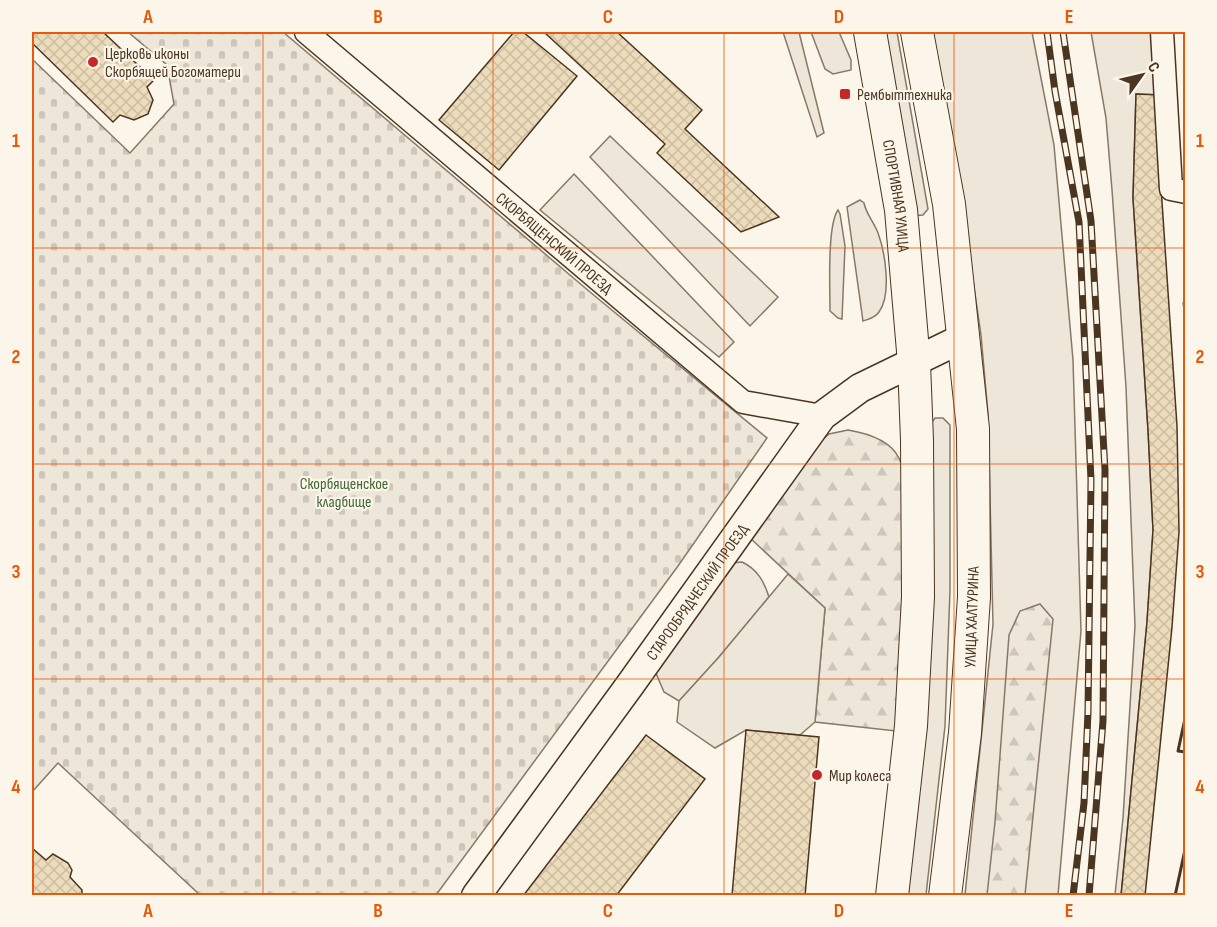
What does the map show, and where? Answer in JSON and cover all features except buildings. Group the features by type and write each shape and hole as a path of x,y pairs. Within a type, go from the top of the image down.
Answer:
{"main road":[{"name":"СПОРТИВНАЯ УЛИЦА","path":"870,32 901,210 914,363"},
{"path":"917,32 949,204 963,338"},
{"name":"УЛИЦА ХАЛТУРИНА","path":"945,896 965,733 974,597 973,429 963,338"},
{"path":"892,896 911,726 918,597 914,363"}],"street":[{"name":"СКОРБЯЩЕНСКИЙ ПРОЕЗД","path":"306,32 743,402 822,416"},
{"path":"1162,32 1171,189 1185,192"},
{"name":"СТАРООБРЯДЧЕСКИЙ ПРОЕЗД","path":"476,896 822,416 860,388 963,338"}],"green space":[{"name":"Скорбященское кладбище","path":"128,32 283,32 590,292 767,438 678,566 436,895 200,895 58,763 32,792 32,59 130,153 174,104 167,65"},
{"path":"783,32 799,32 824,133 817,137"},
{"path":"811,32 839,32 851,60 851,70 833,74 825,69"},
{"path":"877,32 897,32 928,209 923,215 913,216"},
{"path":"928,32 1032,32 1054,145 1073,360 1081,631 1058,895 965,895 993,624 988,414 981,335 965,225"},
{"path":"1091,32 1158,32 1161,95 1136,94 1133,198 1153,530 1147,622 1121,896 1115,895 1123,818 1135,626 1126,387 1112,190 1106,118"},
{"path":"610,136 778,297 750,326 590,157"},
{"path":"574,174 734,342 719,357 540,210"},
{"path":"860,200 864,203 878,233 886,273 883,304 876,316 863,321 847,207"},
{"path":"838,210 845,246 842,319 830,311 832,229"},
{"path":"935,418 943,418 950,425 950,590 945,726 926,895 908,896 930,425"},
{"path":"848,430 870,435 890,446 899,458 905,477 905,539 896,731 815,722 825,608 749,537 813,448 829,434"},
{"path":"742,562 759,576 769,597 679,701 664,692 655,671 731,563"},
{"path":"1040,604 1053,619 1025,895 987,895 995,822 1009,635 1020,611"}],"shaded area":[{"path":"788,574 825,608 815,722 800,735 746,730 715,748 677,722 679,701"}],"railway":[{"path":"1047,32 1055,91 1079,222 1091,480 1088,712 1084,803 1073,896"},
{"path":"1063,32 1091,221 1105,470 1103,721 1089,896"}],"wall":[{"path":"1186,303 1184,303 1186,320"},
{"path":"1186,714 1178,751 1186,752"},
{"path":"1175,896 1186,845"}],"place":[{"name":"Церковь иконы Скорбящей Богоматери","path":"93,62"},
{"name":"Рембыттехника","path":"845,94"},
{"name":"Мир колеса","path":"817,775"}]}
